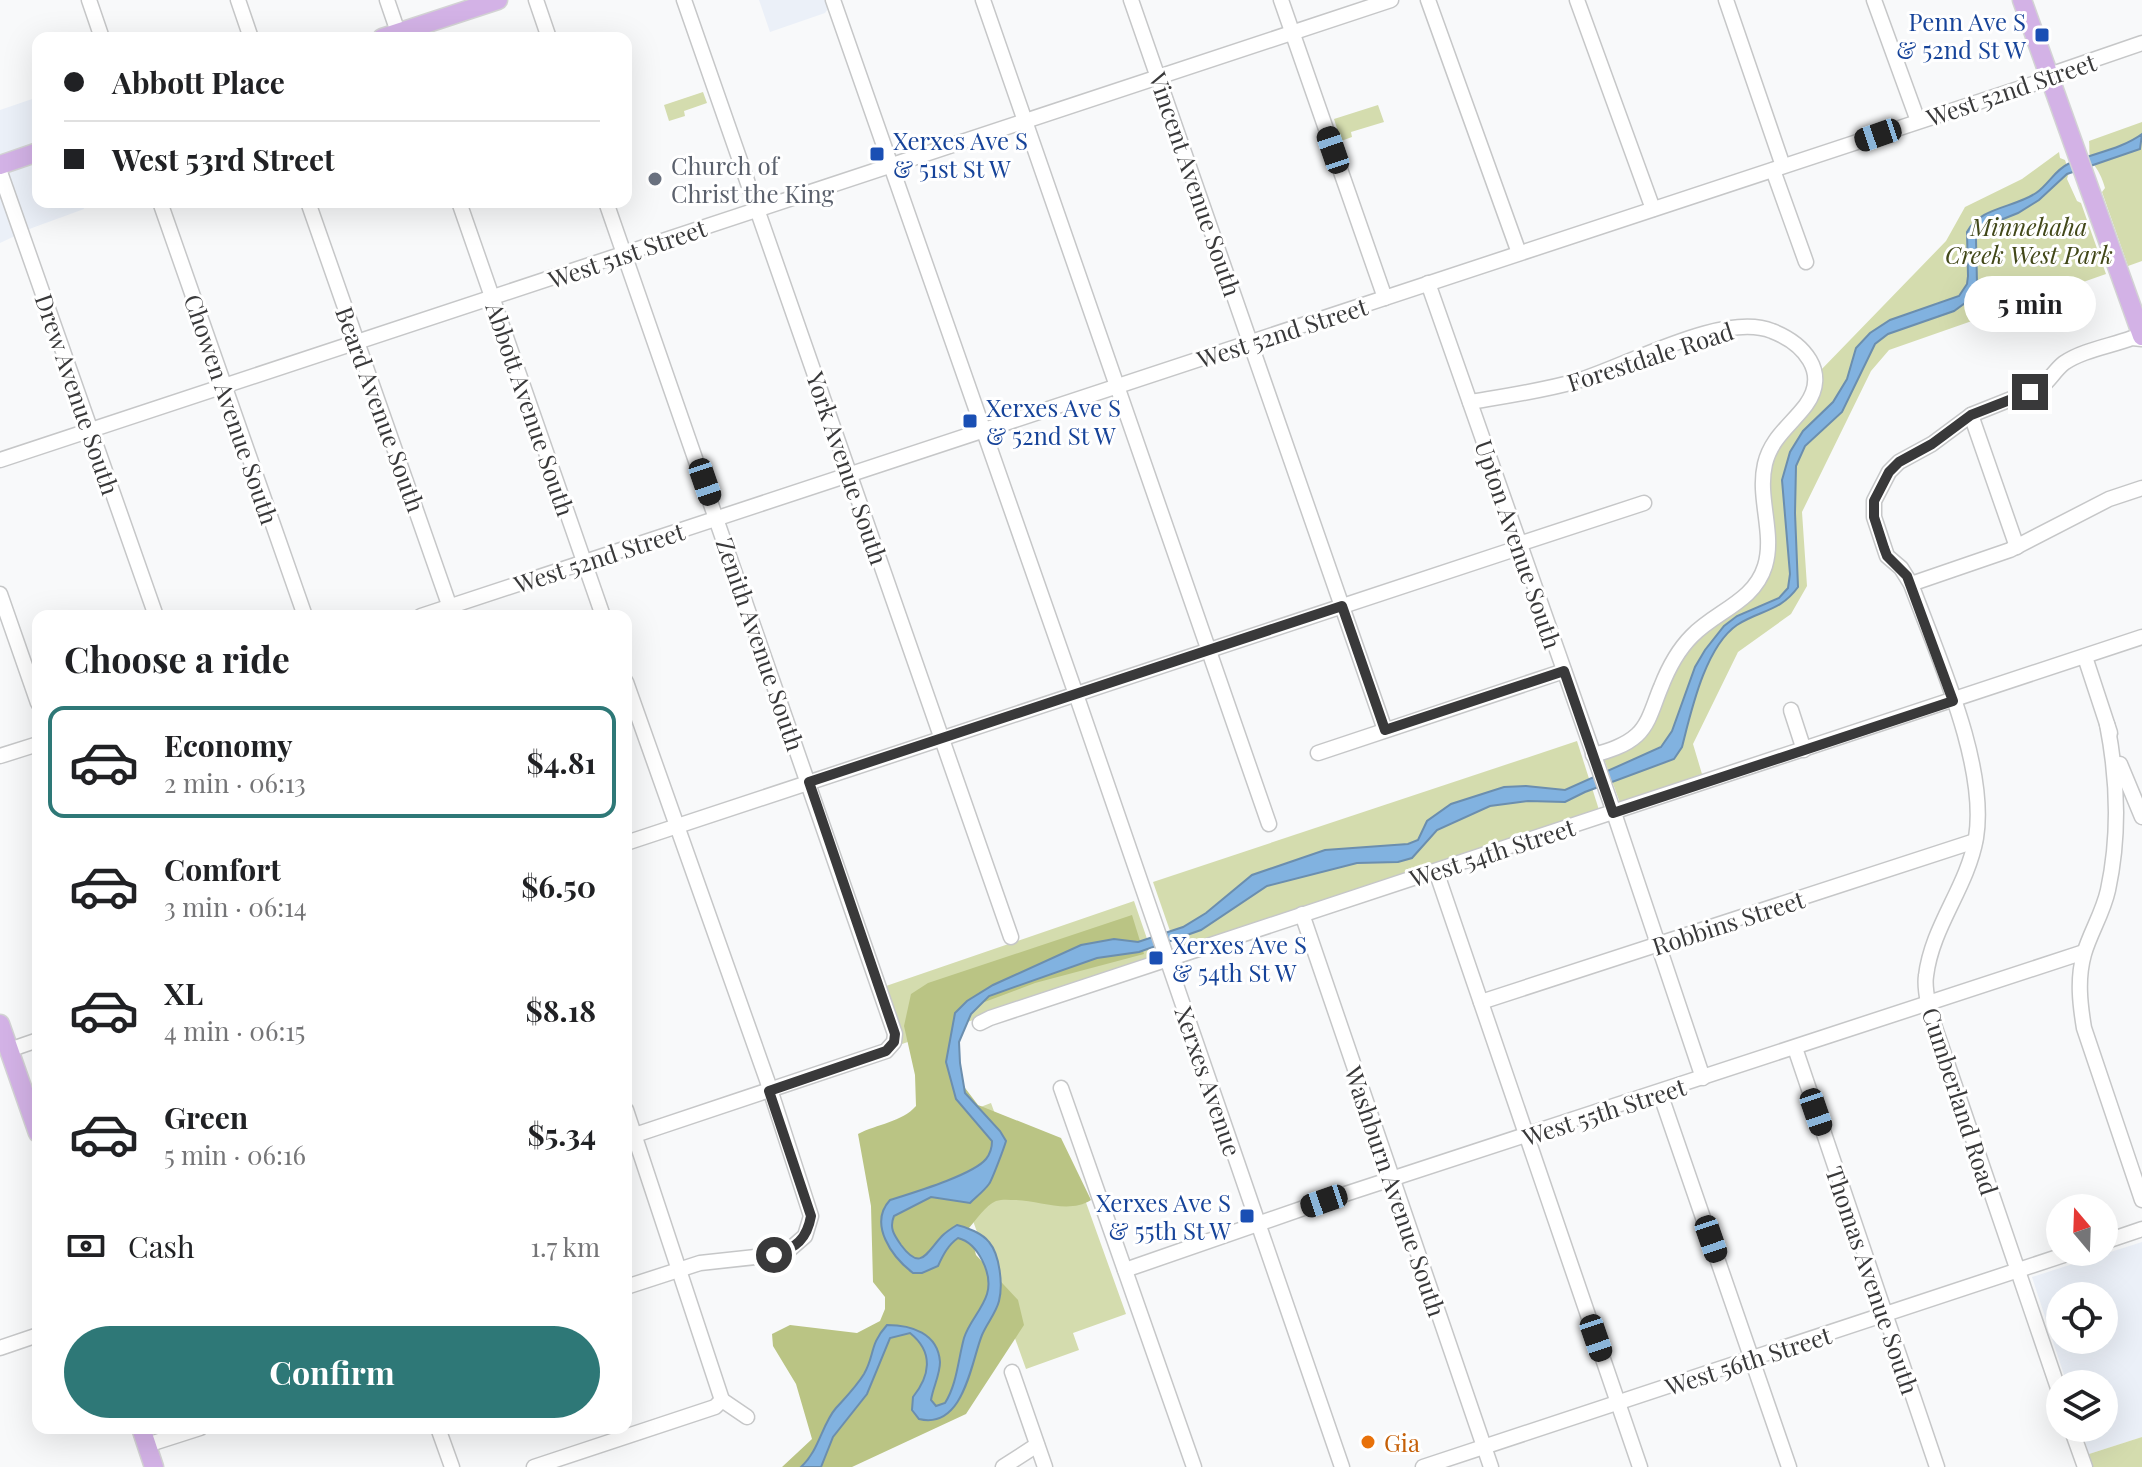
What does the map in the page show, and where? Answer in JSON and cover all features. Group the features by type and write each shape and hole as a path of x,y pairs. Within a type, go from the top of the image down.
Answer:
{"main road":[{"path":"406,32 498,0"},
{"path":"2022,0 2142,338"},
{"path":"0,165 32,154"},
{"path":"0,1024 32,1116"},
{"path":"144,1437 154,1467"}],"street":[{"path":"89,0 100,32"},
{"path":"238,0 249,32"},
{"path":"387,0 393,32"},
{"path":"536,0 547,32"},
{"name":"York Avenue South","path":"684,0 1011,937"},
{"name":"Xerxes Avenue","path":"833,0 1342,1467"},
{"path":"983,0 1269,824"},
{"name":"Vincent Avenue South","path":"1131,0 1385,730"},
{"path":"1281,0 1385,298"},
{"name":"West 51st Street","path":"0,460 1391,0"},
{"path":"1428,0 1519,253"},
{"path":"1577,0 1653,209"},
{"path":"1726,0 1806,262"},
{"path":"1874,0 1918,121"},
{"name":"West 52nd Street","path":"454,610 583,562 2036,83 2049,75 2142,43"},
{"name":"Drew Avenue South","path":"0,172 154,610"},
{"name":"Chowen Avenue South","path":"162,208 303,610"},
{"name":"Beard Avenue South","path":"310,208 451,610"},
{"name":"Abbott Avenue South","path":"461,208 601,610"},
{"name":"Zenith Avenue South","path":"608,208 895,1034 894,1042 886,1051 769,1091"},
{"name":"Upton Avenue South","path":"1428,283 1607,793 1703,1078"},
{"name":"Forestdale Road","path":"1470,402 1579,380 1736,326 1771,330 1800,345 1813,368 1813,393 1771,446 1765,463 1762,483 1767,552 1765,567 1758,581 1737,604 1691,636 1668,670 1647,723 1638,735 1595,761"},
{"name":"Cumberland Road","path":"2052,1370 1928,1004 1925,978 1935,938 1964,880 1975,841 1979,815 1977,789 1966,739 1953,701 1911,584 1887,556 1874,517 1874,501 1889,472 1899,462 1932,444 1971,415 2041,387 2057,369 2076,357 2132,338 2142,338"},
{"path":"1971,415 2017,547"},
{"path":"1911,584 2017,547 2109,499 2142,488"},
{"path":"632,841 1509,551 1519,544 1644,503"},
{"path":"0,594 32,686"},
{"name":"West 54th Street","path":"980,1023 1164,953 1302,914 1436,871 2142,637"},
{"path":"2085,657 2125,777 2142,817"},
{"path":"1318,753 1564,671"},
{"path":"632,699 811,1216 805,1236 789,1250 774,1255 721,1259 632,1285"},
{"path":"1791,710 1804,750"},
{"path":"2107,724 2117,792 2115,850 2107,896 2084,952 2079,979 2084,1028 2142,1200"},
{"path":"0,756 32,746"},
{"name":"Robbins Street","path":"1481,1002 1975,841"},
{"path":"1436,871 1640,1467"},
{"name":"Washburn Avenue South","path":"1302,914 1491,1467"},
{"name":"West 55th Street","path":"1125,1270 2084,952"},
{"path":"9,1050 32,1042"},
{"name":"Thomas Avenue South","path":"1795,1048 1937,1467"},
{"path":"1061,1088 1194,1467"},
{"path":"632,1136 769,1091"},
{"path":"1660,1093 1789,1467"},
{"path":"632,1142 680,1269 722,1400 747,1417"},
{"path":"2118,1237 2142,1229"},
{"name":"West 56th Street","path":"1423,1467 2046,1261"},
{"path":"0,1348 32,1337"},
{"path":"1012,1372 1045,1467"},
{"path":"534,1467 715,1407 722,1400"},
{"path":"440,1434 452,1467"},
{"path":"2076,1442 2085,1467"},
{"path":"1003,1467 1037,1445"}],"shaded area":[{"path":"759,0 834,0 825,13 770,32"},
{"path":"32,99 32,208 84,209 0,243 0,110"},
{"path":"2142,1242 2142,1437 2089,1454 2085,1442 2118,1442 2118,1370 2062,1370 2057,1354 2118,1354 2118,1282 2046,1282 2046,1320 2032,1277 2067,1266 2118,1266 2118,1250"}],"green space":[{"path":"703,92 707,103 684,111 685,116 669,121 664,105"},
{"path":"1378,105 1384,122 1351,132 1352,137 1341,141 1334,119"},
{"name":"Minnehaha Creek West Park","path":"2142,122 2142,261 2128,266 2102,192 2104,184 2090,157 2089,141"},
{"name":"Minnehaha Creek West Park","path":"2059,152 2060,158 2065,160 2069,172 2067,179 2077,201 2081,203 2106,274 1889,350 1871,371 1802,512 1807,586 1791,614 1738,652 1693,744 1702,774 1620,803 1604,759 1638,735 1668,670 1765,567 1762,483 1784,430 1819,372 1946,241 1965,207 2022,179"},
{"path":"1577,741 1600,813 1177,951 1153,882"},
{"path":"1134,901 1154,959 899,1045 901,1030 886,986"},
{"path":"1132,915 1144,954 1035,983 955,1013 946,1063 978,1105 1061,1138 1091,1200 1064,1206 998,1200 985,1209 969,1228 976,1255 1018,1300 1024,1325 966,1414 852,1467 782,1467 812,1439 796,1384 773,1346 772,1334 790,1325 857,1333 880,1321 885,1309 885,1297 873,1282 871,1206 858,1134 897,1119 916,1106 915,1075 904,1026 911,994 928,983"},
{"path":"991,1103 1003,1136 1074,1169 1126,1314 1073,1333 1079,1350 1026,1369 938,1123"},
{"path":"2142,1437 2142,1467 2093,1467 2089,1454"}],"water":[{"path":"2142,134 2140,149 2067,174 2039,200 2018,213 1983,227 1976,239 1977,284 1965,303 1954,311 1888,334 1875,344 1842,412 1805,446 1796,466 1798,587 1777,606 1737,625 1716,648 1701,681 1682,747 1674,759 1565,802 1528,801 1490,806 1437,830 1412,858 1398,862 1357,863 1267,886 1201,930 1139,952 1097,958 989,996 971,1014 959,1042 965,1093 1006,1141 993,1177 970,1203 931,1197 894,1216 892,1228 908,1253 919,1258 957,1225 983,1236 993,1248 1000,1270 998,1305 982,1335 963,1391 946,1414 934,1420 919,1419 912,1410 913,1397 926,1373 926,1357 910,1333 890,1338 867,1394 833,1437 821,1467 801,1467 812,1453 831,1414 864,1374 877,1338 887,1325 914,1329 934,1344 940,1362 931,1400 936,1406 945,1403 955,1380 966,1332 987,1294 986,1269 978,1253 965,1241 958,1238 954,1241 938,1266 922,1273 913,1273 897,1258 885,1240 881,1219 890,1200 969,1171 990,1153 992,1141 956,1099 946,1062 955,1013 967,1001 993,985 1081,945 1114,939 1138,942 1183,927 1206,913 1252,875 1325,850 1408,844 1418,840 1427,821 1451,804 1504,787 1565,790 1661,747 1672,731 1695,667 1724,626 1737,616 1779,598 1788,588 1790,574 1782,480 1790,452 1803,431 1833,402 1847,379 1856,348 1870,333 1890,320 1959,296 1968,276 1967,232 1980,217 2036,193 2068,164 2125,144"}],"place":[{"name":"Penn Ave S & 52nd St W","path":"2042,35"},
{"name":"Xerxes Ave S & 51st St W","path":"877,154"},
{"name":"Church of Christ the King","path":"655,179"},
{"name":"Xerxes Ave S & 52nd St W","path":"970,421"},
{"name":"Xerxes Ave S & 54th St W","path":"1156,958"},
{"name":"Xerxes Ave S & 55th St W","path":"1247,1216"},
{"name":"Gia","path":"1368,1442"}],"route":[{"path":"774,1255 798,1244 805,1236 811,1216 769,1091 886,1051 894,1042 895,1034 809,782 1342,606 1385,730 1564,671 1613,813 1953,701 1907,576 1887,556 1874,517 1874,501 1889,472 1899,462 1932,444 1971,415 2030,392"}]}
